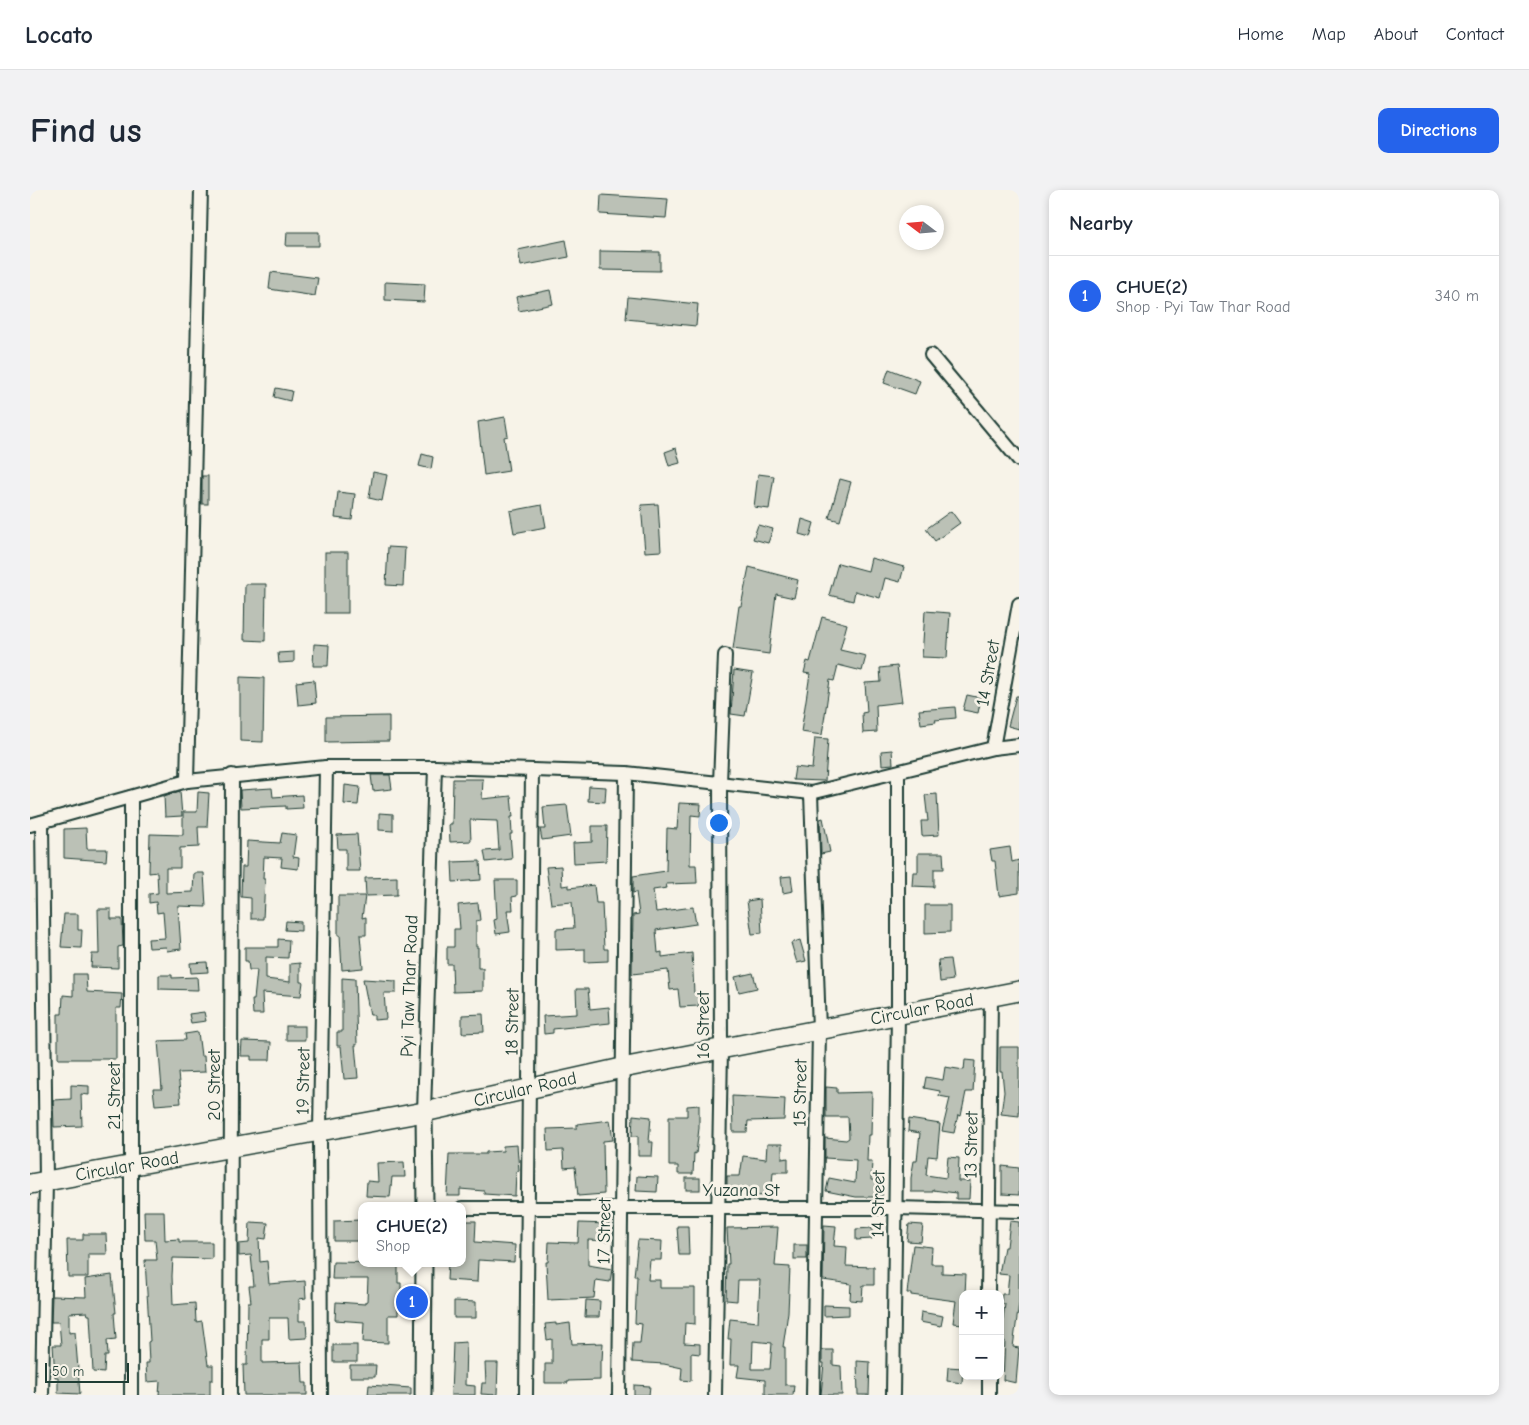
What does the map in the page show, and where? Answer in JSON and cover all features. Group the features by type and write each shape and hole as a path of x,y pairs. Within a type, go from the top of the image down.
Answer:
{"main road":[{"name":"Circular Road","path":"38,1182 231,1149 320,1130 424,1112 622,1068 1019,991"}],"street":[{"path":"187,781 202,190"},
{"path":"931,355 1019,460"},
{"name":"14 Street","path":"993,748 1018,611"},
{"name":"16 Street","path":"715,1395 720,1049 720,783 725,654"},
{"path":"42,1395 38,1182 36,824 187,781 326,767 435,767 626,773 811,793 993,748 1019,745"},
{"name":"19 Street","path":"321,1395 320,1130 326,767"},
{"name":"Pyi Taw Thar Road","path":"425,1202 424,1112 435,767"},
{"name":"18 Street","path":"526,1395 532,770"},
{"name":"14 Street","path":"893,1395 898,1013 898,772"},
{"name":"17 Street","path":"619,1395 626,773"},
{"name":"20 Street","path":"230,1395 232,775"},
{"name":"15 Street","path":"811,793 819,1030 813,1395"},
{"name":"21 Street","path":"131,797 131,1395"},
{"name":"13 Street","path":"988,1290 991,996"},
{"name":"Yuzana St","path":"466,1208 895,1208 1019,1211"},
{"path":"423,1395 424,1267"},
{"path":"989,1380 989,1395"}],"building":[{"path":"601,195 668,199 666,218 600,214"},
{"path":"287,232 319,232 319,246 286,246"},
{"path":"566,240 569,257 521,266 518,250"},
{"path":"600,251 660,252 660,271 600,270"},
{"path":"271,272 318,278 315,296 269,289"},
{"path":"385,282 425,284 424,302 385,300"},
{"path":"550,290 553,304 519,311 516,297"},
{"path":"628,297 698,304 696,326 626,319"},
{"path":"889,369 920,381 915,394 884,383"},
{"path":"276,388 292,391 290,401 274,397"},
{"path":"505,417 508,436 504,437 509,471 484,475 478,422"},
{"path":"676,448 680,463 669,466 665,452"},
{"path":"422,454 433,457 431,469 419,466"},
{"path":"373,472 387,475 382,501 369,498"},
{"path":"758,474 774,476 769,509 754,507"},
{"path":"202,476 208,476 208,504 202,504"},
{"path":"840,479 851,482 840,521 829,518"},
{"path":"338,492 355,494 352,520 335,518"},
{"path":"658,504 661,551 645,552 641,505"},
{"path":"542,505 546,527 514,533 510,511"},
{"path":"951,511 960,523 935,541 926,529"},
{"path":"802,519 814,523 810,537 799,534"},
{"path":"758,525 773,529 768,543 753,539"},
{"path":"388,547 405,548 403,586 386,585"},
{"path":"325,552 348,552 348,613 325,613"},
{"path":"871,558 904,567 900,582 885,578 880,598 855,591 853,601 829,595 838,563 868,571"},
{"path":"749,567 798,580 794,598 776,594 769,654 733,649 739,606 741,606"},
{"path":"245,584 266,584 265,641 244,640"},
{"path":"925,611 950,613 947,658 922,657"},
{"path":"822,617 847,624 840,650 866,656 862,671 838,665 834,681 830,680 822,735 801,732 810,674 804,673 807,661 810,662"},
{"path":"314,644 329,645 328,666 313,666"},
{"path":"294,652 294,662 279,663 278,653"},
{"path":"897,666 902,702 876,705 877,732 863,733 862,713 867,712 865,683 881,682 880,668"},
{"path":"734,670 753,673 745,716 731,714"},
{"path":"240,677 264,678 263,742 240,741"},
{"path":"314,680 316,703 298,705 296,682"},
{"path":"967,695 981,698 978,713 963,710"},
{"path":"1016,696 1019,696 1019,729 1008,726"},
{"path":"955,707 956,718 935,720 936,722 921,724 919,710"},
{"path":"389,716 389,741 326,742 326,717"},
{"path":"815,738 828,739 825,781 793,780 795,767 812,769"},
{"path":"892,750 893,764 882,765 881,751"},
{"path":"371,775 390,775 392,789 373,791"},
{"path":"453,779 483,779 482,799 511,796 513,817 511,817 512,834 510,834 512,859 486,862 484,851 499,850 497,821 470,820 471,841 450,842 449,824 452,824"},
{"path":"345,785 360,787 358,805 344,804"},
{"path":"589,786 606,787 605,802 588,801"},
{"path":"272,788 273,797 302,795 303,808 286,809 286,806 241,808 240,790"},
{"path":"180,791 182,816 165,817 164,796"},
{"path":"198,792 209,793 207,827 198,827 199,847 180,848 180,868 166,868 166,893 193,892 194,873 204,873 206,907 178,906 181,949 167,951 166,947 149,948 148,939 165,938 163,912 157,913 156,902 149,903 149,894 158,893 157,872 149,873 150,834 183,835 183,812 197,812"},
{"path":"937,794 939,835 922,836 921,821 928,821 925,795"},
{"path":"679,803 701,804 700,816 691,815 690,865 696,865 697,883 666,884 667,888 653,890 656,912 693,907 696,924 656,930 658,953 662,952 662,957 692,953 694,993 698,992 699,1006 680,1007 678,989 670,990 668,970 632,974 633,915 639,914 636,892 633,893 633,876 666,871 667,828 677,829"},
{"path":"567,805 571,836 542,840 540,829 545,829 543,807"},
{"path":"379,813 393,814 393,831 379,830"},
{"path":"823,818 830,852 821,854 820,819"},
{"path":"592,826 607,826 606,861 574,863 573,843 592,842"},
{"path":"86,828 87,849 107,849 106,861 64,858 64,829"},
{"path":"282,833 296,835 293,857 299,858 298,869 281,867 282,858 264,857 263,919 251,919 251,898 241,897 242,867 246,867 247,841 280,843"},
{"path":"357,834 360,871 346,871 346,849 338,849 337,835"},
{"path":"1010,847 1012,862 1019,860 1019,893 999,896 995,861 992,861 990,850"},
{"path":"918,853 943,853 944,869 934,869 934,887 912,886 913,872 918,872"},
{"path":"480,861 481,880 453,882 452,862"},
{"path":"561,866 562,886 569,885 569,888 594,885 596,903 602,903 604,949 608,949 608,961 585,962 585,949 556,950 556,929 574,928 572,902 551,904 546,867"},
{"path":"791,876 793,891 783,893 781,877"},
{"path":"397,877 397,895 366,896 365,878"},
{"path":"495,880 517,880 517,896 512,897 513,910 507,910 510,932 496,934 494,920 497,919"},
{"path":"338,896 365,896 362,918 366,917 366,935 360,935 363,968 342,970 340,935 338,935"},
{"path":"760,899 762,933 752,934 747,901"},
{"path":"478,903 480,920 476,921 476,947 478,947 478,968 483,968 483,991 453,992 452,964 447,964 447,947 454,947 454,929 460,929 458,905"},
{"path":"925,905 950,905 950,932 925,933"},
{"path":"98,909 111,909 111,919 122,919 123,946 118,947 118,968 91,967 92,954 99,954"},
{"path":"64,914 78,914 78,930 82,930 81,948 61,947"},
{"path":"286,921 301,922 301,931 285,930"},
{"path":"278,939 289,940 288,958 266,957 266,979 290,982 290,964 300,963 300,982 303,982 301,996 262,993 263,1014 253,1014 252,1000 254,1000 257,970 249,970 248,961 245,961 245,947 278,947"},
{"path":"800,940 806,961 797,963 791,943"},
{"path":"950,959 953,980 940,982 938,960"},
{"path":"207,962 208,972 191,973 190,963"},
{"path":"753,973 757,988 739,992 735,977"},
{"path":"73,974 86,974 87,992 122,994 121,1008 116,1008 116,1059 58,1059 58,1014 62,1014 63,995 73,996"},
{"path":"159,975 172,975 172,978 197,977 198,990 159,989"},
{"path":"342,978 355,979 357,1045 355,1045 358,1078 344,1079 341,1046 337,1046 337,1032 342,1032"},
{"path":"363,979 396,981 396,993 384,993 386,1019 374,1020 374,1015 370,1015"},
{"path":"576,989 588,989 590,1009 609,1007 610,1023 553,1029 553,1033 544,1034 543,1016 577,1014"},
{"path":"204,1012 206,1021 191,1023 189,1014"},
{"path":"483,1014 484,1032 462,1033 462,1015"},
{"path":"286,1026 305,1026 305,1040 286,1040"},
{"path":"198,1032 201,1056 204,1056 205,1072 178,1073 181,1103 155,1105 153,1089 162,1089 158,1041 186,1040 185,1034"},
{"path":"242,1041 271,1042 270,1060 251,1060 251,1056 241,1056"},
{"path":"1000,1047 1019,1047 1019,1116 1001,1114 1004,1092 1002,1072 1000,1072"},
{"path":"965,1060 975,1061 973,1092 966,1092 961,1116 958,1115 954,1133 942,1131 950,1098 939,1096 940,1091 924,1088 926,1077 943,1080 945,1067 964,1070"},
{"path":"71,1085 89,1086 89,1095 81,1094 82,1126 54,1127 53,1100 71,1099"},
{"path":"826,1087 837,1088 837,1093 872,1092 871,1135 868,1135 867,1161 872,1161 871,1180 883,1180 882,1197 856,1197 826,1191 829,1178 855,1183 856,1160 825,1158 825,1138 846,1140 849,1138 848,1117 826,1117"},
{"path":"732,1096 785,1099 784,1120 748,1121 747,1132 733,1132"},
{"path":"699,1105 699,1128 696,1154 694,1153 693,1174 678,1174 678,1166 669,1166 669,1116 687,1116 687,1106"},
{"path":"633,1115 651,1117 649,1142 653,1142 652,1156 638,1156 638,1136 632,1136"},
{"path":"909,1119 940,1124 937,1157 928,1156 926,1175 946,1178 948,1157 959,1158 958,1181 970,1181 969,1199 956,1199 956,1193 933,1190 933,1192 911,1192 911,1178 914,1161 917,1161 920,1133 908,1131"},
{"path":"610,1120 613,1140 603,1141 604,1194 578,1196 575,1167 564,1168 563,1150 548,1151 547,1129 577,1128 577,1124"},
{"path":"767,1144 782,1144 782,1159 788,1158 788,1172 773,1172 771,1196 727,1195 727,1176 740,1176 743,1156 766,1159"},
{"path":"517,1145 519,1171 516,1171 515,1196 484,1194 484,1191 460,1189 460,1196 447,1196 449,1154 486,1154 486,1152 503,1151 503,1146"},
{"path":"404,1162 405,1177 392,1177 390,1197 366,1196 367,1181 378,1182 377,1163"},
{"path":"1002,1166 1019,1168 1019,1195 1002,1194"},
{"path":"637,1176 658,1177 657,1192 636,1191"},
{"path":"686,1178 700,1178 700,1190 686,1190"},
{"path":"144,1211 164,1211 165,1240 179,1239 179,1242 212,1242 212,1259 173,1258 172,1276 173,1305 195,1303 196,1322 202,1321 208,1365 213,1365 210,1395 159,1395 160,1381 147,1382 146,1363 149,1363 148,1342 150,1341 145,1260 157,1260 155,1240 145,1240"},
{"path":"358,1220 358,1241 334,1241 334,1221"},
{"path":"466,1221 476,1221 475,1242 515,1245 514,1262 478,1260 477,1282 447,1280 448,1267 466,1267"},
{"path":"1010,1221 1019,1222 1019,1303 1013,1347 1019,1348 1016,1383 1003,1380 1005,1341 1004,1294 1007,1294 1009,1275 999,1274 1004,1247 1007,1247"},
{"path":"250,1222 268,1223 266,1239 259,1238 260,1262 267,1261 269,1284 305,1281 306,1298 299,1299 299,1321 306,1321 307,1338 289,1339 288,1318 269,1318 269,1339 262,1339 262,1363 302,1362 303,1383 307,1383 307,1395 244,1395 243,1365 247,1365 248,1302 251,1302 249,1286 254,1286 251,1255 239,1256 239,1244 249,1243"},
{"path":"579,1223 609,1224 608,1241 588,1240 588,1265 612,1269 610,1282 596,1280 594,1298 548,1300 546,1262 548,1262 549,1242 578,1243"},
{"path":"909,1224 923,1225 921,1242 907,1241"},
{"path":"824,1225 836,1226 834,1246 847,1247 846,1266 874,1267 874,1285 863,1285 862,1301 850,1300 851,1284 823,1280"},
{"path":"677,1226 688,1226 689,1255 679,1255"},
{"path":"778,1227 775,1266 790,1267 788,1312 783,1347 785,1347 785,1385 794,1385 793,1395 765,1395 765,1380 737,1377 739,1365 730,1365 731,1339 728,1339 730,1319 758,1322 760,1280 738,1280 737,1301 726,1300 727,1264 729,1264 727,1228","holes":["753,1341 772,1343 770,1369 752,1369"]},
{"path":"872,1228 872,1239 856,1240 856,1229"},
{"path":"83,1234 106,1234 107,1254 88,1254 88,1277 68,1277 67,1240 83,1240"},
{"path":"638,1240 662,1241 661,1260 650,1260 648,1280 660,1280 660,1288 695,1288 695,1324 685,1323 684,1343 700,1344 700,1354 691,1353 691,1381 681,1380 682,1368 664,1364 632,1362 633,1343 640,1343 642,1324 635,1323 637,1276 634,1276"},
{"path":"794,1245 807,1245 807,1259 794,1259"},
{"path":"913,1245 932,1247 931,1264 942,1264 942,1273 966,1274 965,1290 959,1290 959,1324 953,1323 956,1301 907,1293"},
{"path":"333,1262 358,1262 358,1267 398,1267 398,1283 401,1283 401,1300 398,1299 398,1315 388,1315 388,1343 363,1342 364,1322 335,1320 336,1302 365,1304 367,1301 368,1279 332,1279"},
{"path":"112,1275 116,1313 114,1313 116,1339 107,1340 108,1356 105,1356 104,1373 93,1372 90,1315 87,1312 69,1313 69,1333 75,1332 80,1394 58,1393 58,1377 55,1377 53,1345 61,1345 59,1322 51,1322 52,1296 86,1297 85,1279"},
{"path":"586,1300 600,1301 599,1317 585,1317"},
{"path":"454,1301 476,1302 476,1318 454,1318"},
{"path":"824,1305 849,1306 849,1315 824,1316"},
{"path":"921,1312 943,1316 941,1326 920,1322"},
{"path":"556,1323 556,1325 570,1323 572,1344 603,1343 602,1361 600,1361 600,1380 545,1383 545,1364 552,1364 552,1339 547,1340 545,1324"},
{"path":"466,1342 465,1385 475,1386 475,1395 451,1395 453,1343"},
{"path":"333,1345 357,1345 357,1362 333,1362"},
{"path":"822,1350 833,1350 833,1365 841,1366 842,1395 821,1395 824,1363 822,1363"},
{"path":"857,1361 870,1362 869,1395 858,1395"},
{"path":"485,1363 498,1363 497,1395 481,1394 482,1383 486,1383"},
{"path":"350,1365 376,1365 375,1377 350,1377"},
{"path":"948,1367 959,1368 959,1380 962,1380 962,1383 947,1381"},
{"path":"369,1385 411,1388 411,1395 368,1395"},
{"path":"634,1385 650,1386 649,1395 634,1395"}],"place":[{"name":"CHUE(2)","path":"412,1302"}]}
